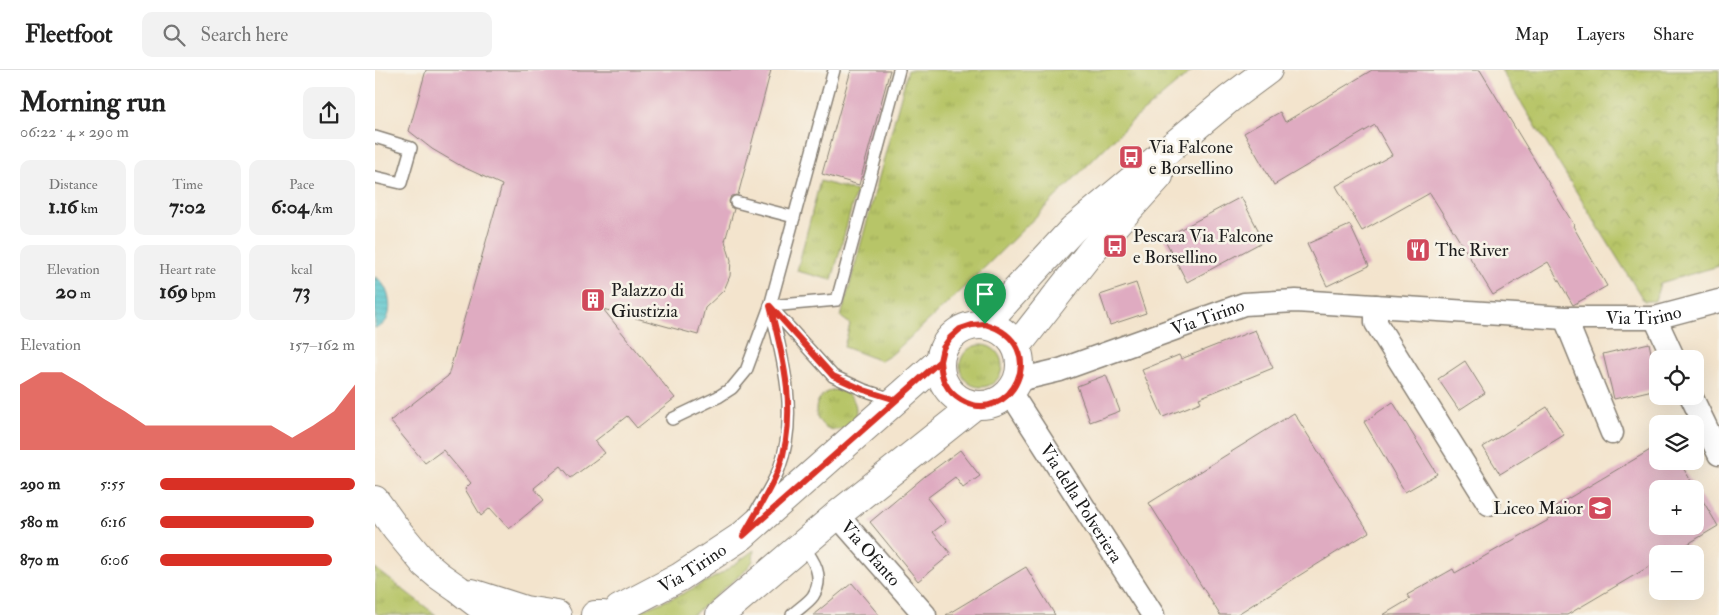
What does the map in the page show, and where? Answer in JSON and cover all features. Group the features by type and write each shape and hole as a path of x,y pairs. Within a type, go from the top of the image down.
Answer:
{"street":[{"path":"985,324 1073,229 1229,99 1268,70"},
{"path":"1017,346 1093,249 1229,99"},
{"name":"Via Tirino","path":"1014,386 1244,304 1296,301 1565,318 1655,318 1719,301"},
{"path":"1376,306 1376,323 1489,504"},
{"path":"1565,318 1613,433"},
{"path":"1655,318 1670,350"},
{"path":"985,324 998,328 1009,335 1017,346 1021,357 1021,368 1014,386 1000,400 988,405 975,405 963,401 945,385 940,361 943,348 960,329 972,325 985,324"},
{"name":"Via Tirino","path":"610,614 680,577 743,536 940,361"},
{"path":"1031,424 1028,402 1030,393 1046,373"},
{"name":"Via della Polveriera","path":"1014,386 1031,424 1153,615"},
{"path":"719,615 837,515 975,405"},
{"path":"1695,405 1719,454"},
{"path":"375,500 425,564 492,615"},
{"name":"Via Ofanto","path":"837,515 925,615"},
{"path":"458,589 525,610 557,615"}],"lane":[{"path":"672,419 718,397 732,388 746,371 770,306 834,70"},
{"path":"770,306 837,300 899,70"},
{"path":"375,137 411,148 401,184 375,177"},
{"path":"736,202 794,217"},
{"path":"770,306 833,376 864,390 896,400"},
{"path":"743,536 779,470 787,441 789,412 783,359 770,306"},
{"path":"792,615 812,598 817,587 817,571 813,559 802,545"}],"green space":[{"path":"908,70 1193,70 1131,122 962,290 891,355 881,361 844,347 850,324 841,317"},
{"path":"1501,70 1719,70 1719,266 1660,283 1655,301 1644,301"},
{"path":"820,181 856,191 832,280 797,271"},
{"path":"977,345 985,345 996,351 1002,366 996,381 985,387 977,387 966,381 960,370 960,362 966,351"},
{"path":"836,390 850,396 856,410 850,424 836,430 822,424 816,410 822,396"},
{"path":"754,550 753,561 745,571 693,615 639,615 637,612 680,595 721,574"},
{"path":"375,568 436,615 379,615 375,612"}],"water":[{"path":"375,277 381,281 385,288 390,304 387,320 375,328"}],"building":[{"name":"Palazzo di Giustizia","path":"426,70 771,70 738,195 731,196 729,201 730,207 734,209 725,241 731,260 730,276 724,290 705,308 698,335 603,309 675,398 637,428 627,416 595,441 605,453 571,478 561,466 534,488 544,500 509,529 490,508 481,516 465,489 471,483 443,450 425,463 390,421 448,376 502,185 461,166 432,149 409,131"},
{"path":"851,70 890,70 859,185 822,174"},
{"path":"1372,70 1480,70 1574,225 1607,286 1573,305 1548,262 1493,295 1430,193 1362,231 1336,186 1392,155 1375,125 1274,185 1244,133 1280,112 1285,122"},
{"path":"1241,197 1264,241 1187,282 1164,238"},
{"path":"1350,225 1369,266 1327,286 1307,244"},
{"path":"1136,283 1146,313 1110,325 1100,295"},
{"path":"1255,330 1273,368 1199,398 1201,402 1163,417 1142,370 1179,355 1181,359"},
{"path":"1649,343 1651,350 1649,350 1649,391 1614,399 1603,354"},
{"path":"1465,361 1485,393 1459,410 1438,379"},
{"path":"1106,375 1120,411 1090,422 1077,386"},
{"path":"1393,402 1437,474 1405,492 1364,422"},
{"path":"1547,407 1564,435 1500,474 1483,447"},
{"path":"1294,413 1369,532 1236,615 1220,615 1149,503"},
{"path":"960,450 980,476 963,488 955,477 927,498 946,522 933,532 951,554 918,581 870,522 925,476"},
{"path":"1649,451 1649,470 1684,470 1690,480 1649,480 1649,535 1703,535 1686,545 1649,545 1649,567 1567,615 1383,615 1410,599 1407,595 1453,569 1455,573 1552,518 1547,511"},
{"path":"1704,503 1718,526 1704,534"},
{"path":"1026,567 1055,615 946,615"},
{"path":"852,583 879,615 813,615"}],"place":[{"name":"Via Falcone e Borsellino","path":"1131,157"},
{"name":"Pescara Via Falcone e Borsellino","path":"1115,246"},
{"name":"The River","path":"1418,250"},
{"name":"Palazzo di Giustizia","path":"593,300"},
{"name":"Liceo Maior","path":"1600,508"}],"route":[{"path":"985,324 972,325 960,329 943,348 940,361 896,400 864,390 833,376 770,306 783,359 789,412 787,441 779,470 743,536 940,361 945,385 963,401 975,405 988,405 1000,400 1010,392 1018,380 1021,368 1021,357 1017,346 1009,335 998,328 985,324"}]}
